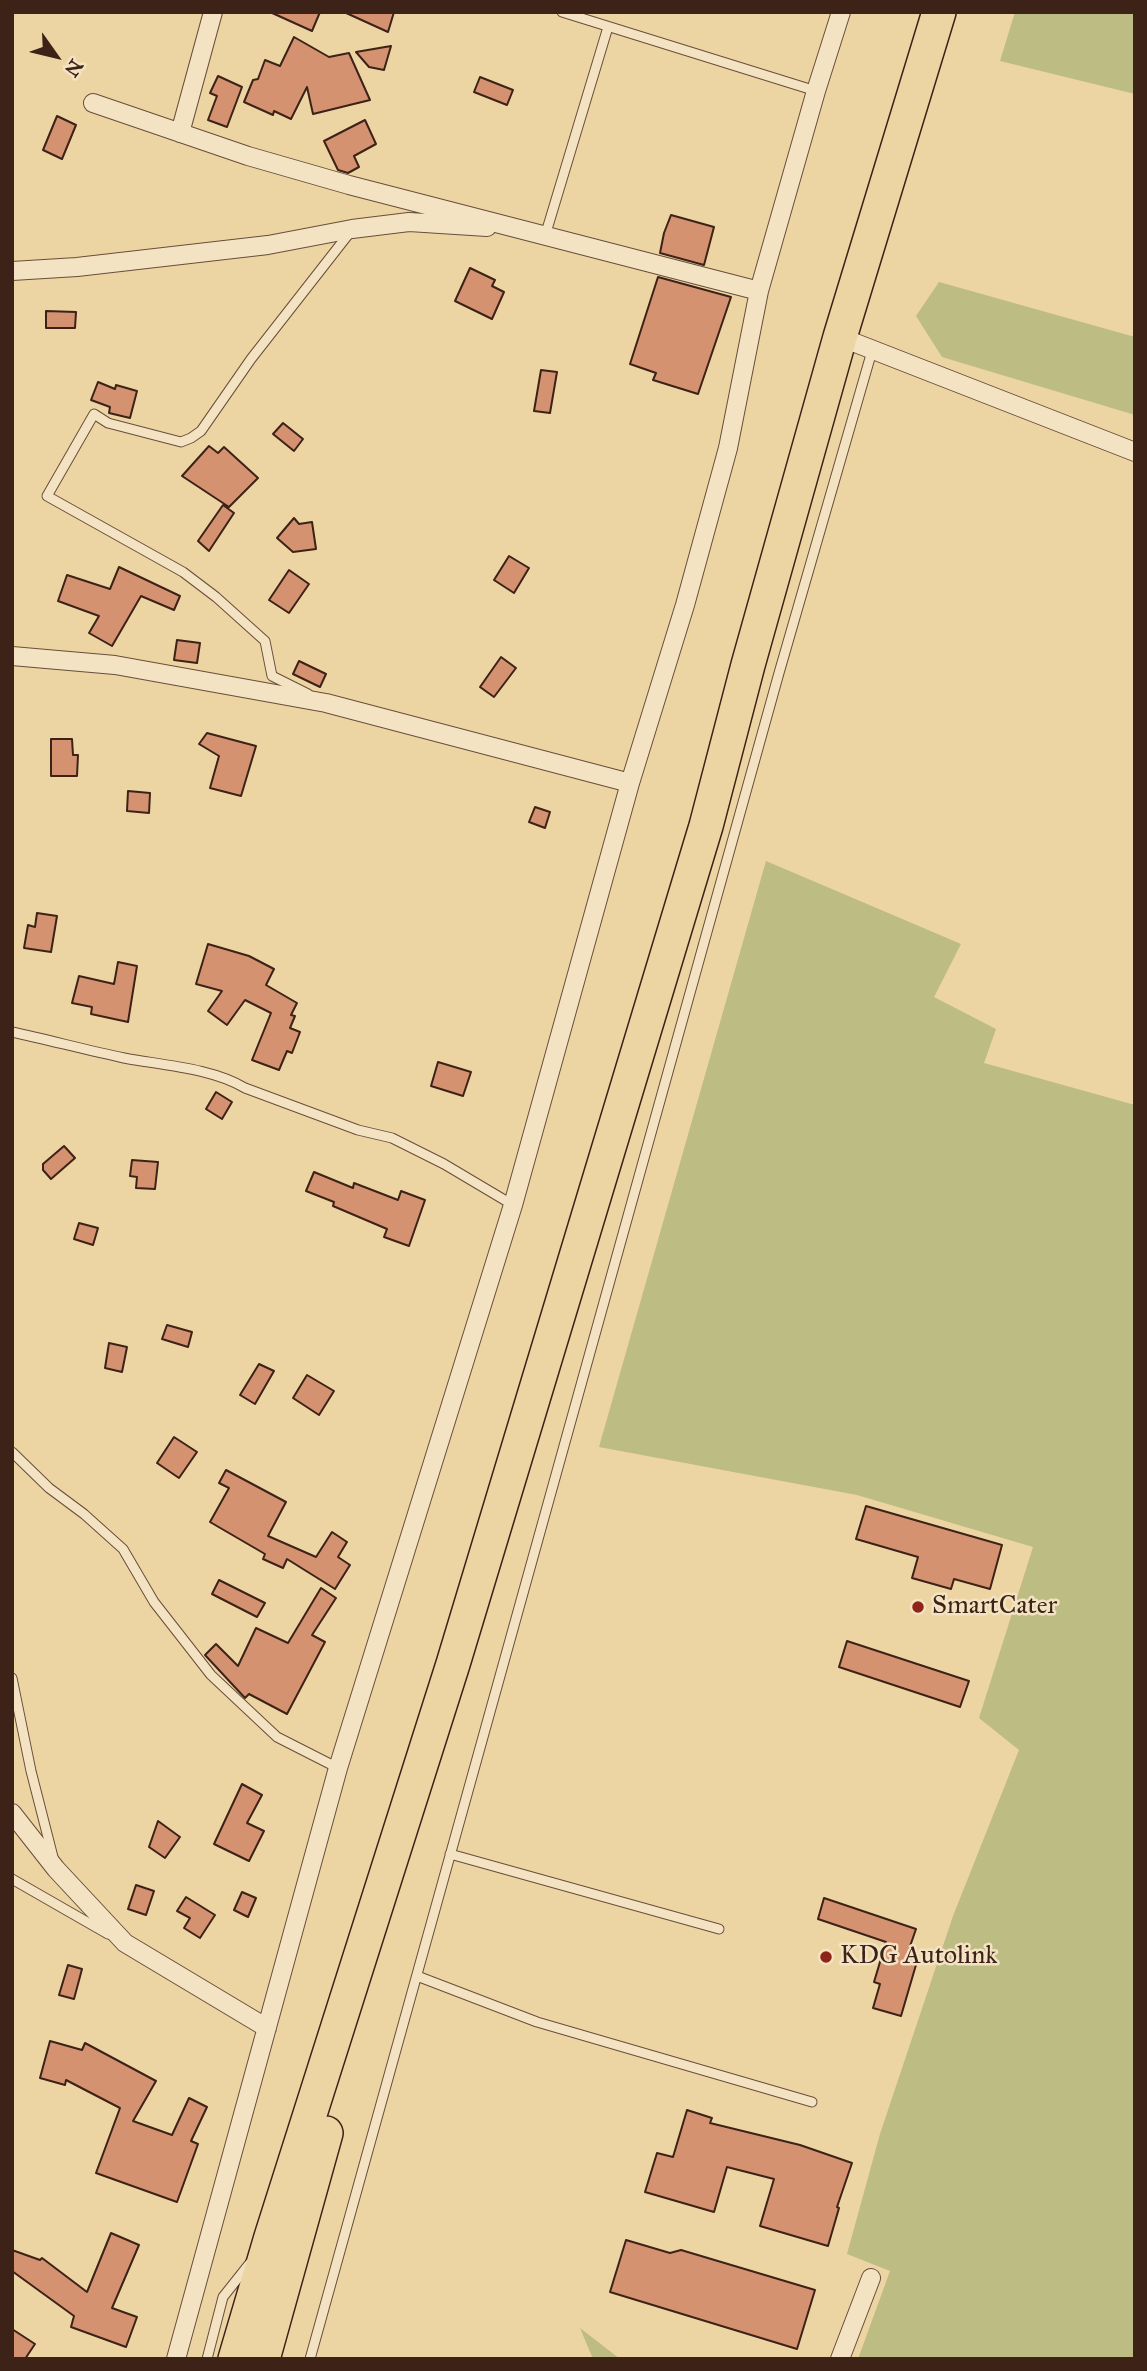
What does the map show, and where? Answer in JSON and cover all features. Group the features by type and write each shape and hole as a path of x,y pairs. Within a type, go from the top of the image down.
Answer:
{"highway":[{"path":"235,2359 271,2237 453,1664 706,826 840,337 939,12"},
{"path":"263,2359 453,1664"}],"street":[{"path":"180,133 213,12"},
{"path":"176,2359 338,1768 513,1205 630,783 685,605 728,448 760,291 841,12"},
{"path":"93,103 248,156 349,185 760,291"},
{"path":"12,271 77,267 268,245 352,229 421,221 466,227 519,227"},
{"path":"840,337 1135,452"},
{"path":"12,656 115,665 326,703 630,783"},
{"path":"12,1813 56,1869 125,1943 267,2028"},
{"path":"839,2359 871,2278"}],"lane":[{"path":"562,12 816,91"},
{"path":"545,236 608,27"},
{"path":"326,703 272,676 265,641 216,597 183,572 47,496 94,414 108,423 181,442 201,430 251,359 352,229"},
{"path":"310,2359 779,673 872,351"},
{"path":"12,1032 235,1082 358,1130 392,1138 444,1164 513,1205"},
{"path":"12,1452 49,1489 84,1514 123,1549 154,1602 211,1675 277,1737 338,1768"},
{"path":"12,1678 31,1771 56,1869"},
{"path":"450,1854 719,1929"},
{"path":"12,1879 125,1943"},
{"path":"416,1976 537,2022 812,2102"},
{"path":"207,2359 223,2297 271,2237"}],"green space":[{"path":"1015,12 1135,12 1135,94 1000,61"},
{"path":"939,282 1135,337 1135,415 942,357 916,316"},
{"path":"766,861 961,944 934,997 996,1029 984,1063 1135,1105 1135,2359 858,2359 890,2271 847,2254 880,2134 953,1916 1019,1750 979,1718 1033,1547 857,1495 599,1447"},
{"path":"580,2328 620,2359 593,2359"}],"building":[{"path":"270,12 320,12 312,31"},
{"path":"344,12 394,12 388,32"},
{"path":"294,37 329,57 349,53 370,100 313,114 307,87 291,119 274,111 273,115 244,102 253,80 258,79 265,60 280,66"},
{"path":"391,46 384,70 369,67 356,52"},
{"path":"218,76 242,87 227,127 208,120 217,96 210,93"},
{"path":"480,77 513,90 507,105 474,92"},
{"path":"57,116 76,125 62,159 43,150"},
{"path":"365,120 376,144 354,156 359,167 348,173 338,170 324,141"},
{"path":"671,215 714,227 704,265 660,253"},
{"path":"470,268 495,280 492,286 504,292 492,319 455,301"},
{"path":"658,277 731,297 698,394 653,380 656,373 630,364"},
{"path":"46,311 76,312 75,328 46,328"},
{"path":"541,370 557,372 550,413 534,411"},
{"path":"98,382 115,389 116,385 137,391 130,418 109,413 110,407 91,400"},
{"path":"283,423 303,439 294,451 273,434"},
{"path":"209,446 218,453 224,447 258,478 229,507 182,476"},
{"path":"223,505 234,513 209,551 198,541"},
{"path":"294,518 299,524 312,522 316,549 293,552 277,538"},
{"path":"509,556 529,568 514,593 494,580"},
{"path":"119,567 180,596 174,610 141,596 112,646 89,633 99,616 58,601 67,575 110,589"},
{"path":"289,570 309,584 289,613 269,600"},
{"path":"177,640 200,643 197,663 174,660"},
{"path":"501,657 516,668 494,697 480,687"},
{"path":"299,661 326,674 320,687 293,674"},
{"path":"207,733 256,746 241,796 210,788 219,756 199,744"},
{"path":"51,739 72,739 73,755 78,755 77,776 51,776"},
{"path":"128,791 150,793 149,813 127,811"},
{"path":"535,807 550,812 545,828 529,822"},
{"path":"37,913 57,916 51,952 24,948 28,925 35,927"},
{"path":"208,944 249,956 274,969 266,985 297,1003 291,1015 295,1016 290,1028 300,1032 292,1053 287,1051 279,1070 252,1060 271,1013 245,1000 227,1025 208,1011 222,991 196,984"},
{"path":"118,962 137,966 128,1022 91,1014 92,1007 72,1003 79,976 114,984"},
{"path":"438,1062 471,1072 463,1096 431,1086"},
{"path":"216,1092 232,1102 222,1119 206,1109"},
{"path":"64,1146 75,1158 51,1179 43,1170 43,1164"},
{"path":"132,1160 158,1162 155,1189 136,1188 137,1177 130,1176"},
{"path":"314,1172 353,1188 354,1183 398,1200 401,1191 425,1200 409,1246 384,1237 387,1229 333,1206 334,1202 306,1191"},
{"path":"79,1223 98,1228 93,1245 74,1239"},
{"path":"167,1325 192,1332 188,1347 162,1339"},
{"path":"109,1343 127,1347 122,1372 105,1368"},
{"path":"259,1364 274,1371 255,1404 240,1395"},
{"path":"307,1375 334,1391 319,1415 293,1398"},
{"path":"174,1437 197,1452 179,1478 157,1463"},
{"path":"226,1470 286,1502 268,1536 316,1557 332,1532 347,1542 338,1557 350,1565 335,1589 287,1559 283,1568 263,1559 265,1554 210,1522 229,1488 219,1483"},
{"path":"866,1506 1002,1545 990,1589 954,1579 951,1589 912,1578 918,1557 856,1539"},
{"path":"219,1580 265,1603 257,1617 212,1594"},
{"path":"321,1588 336,1598 312,1635 325,1642 287,1714 249,1694 245,1698 205,1655 216,1644 238,1666 256,1628 288,1643"},
{"path":"847,1641 969,1681 960,1707 839,1667"},
{"path":"242,1784 262,1795 247,1823 264,1831 249,1861 214,1844"},
{"path":"158,1821 180,1837 165,1858 149,1847"},
{"path":"136,1885 154,1891 146,1915 128,1909"},
{"path":"242,1892 256,1898 248,1917 234,1910"},
{"path":"186,1897 215,1915 200,1938 184,1928 190,1918 177,1911"},
{"path":"824,1898 916,1929 907,1955 918,1958 901,2016 873,2008 880,1984 874,1982 886,1942 818,1919"},
{"path":"68,1965 82,1969 74,1999 59,1995"},
{"path":"50,2041 82,2050 85,2043 156,2081 133,2121 172,2135 189,2098 207,2107 191,2141 198,2144 177,2202 96,2173 120,2108 66,2080 65,2085 40,2078"},
{"path":"687,2110 712,2118 710,2123 800,2145 852,2163 837,2207 839,2208 828,2246 760,2226 774,2179 727,2167 714,2212 645,2192 657,2153 673,2157"},
{"path":"111,2233 139,2245 112,2308 137,2317 126,2347 71,2327 74,2316 12,2271 12,2250 40,2260 42,2258 87,2292"},
{"path":"626,2240 670,2253 681,2250 815,2290 797,2349 610,2292"},
{"path":"12,2329 35,2344 25,2359 12,2359"}],"place":[{"name":"SmartCater","path":"918,1607"},
{"name":"KDG Autolink","path":"826,1957"}]}
